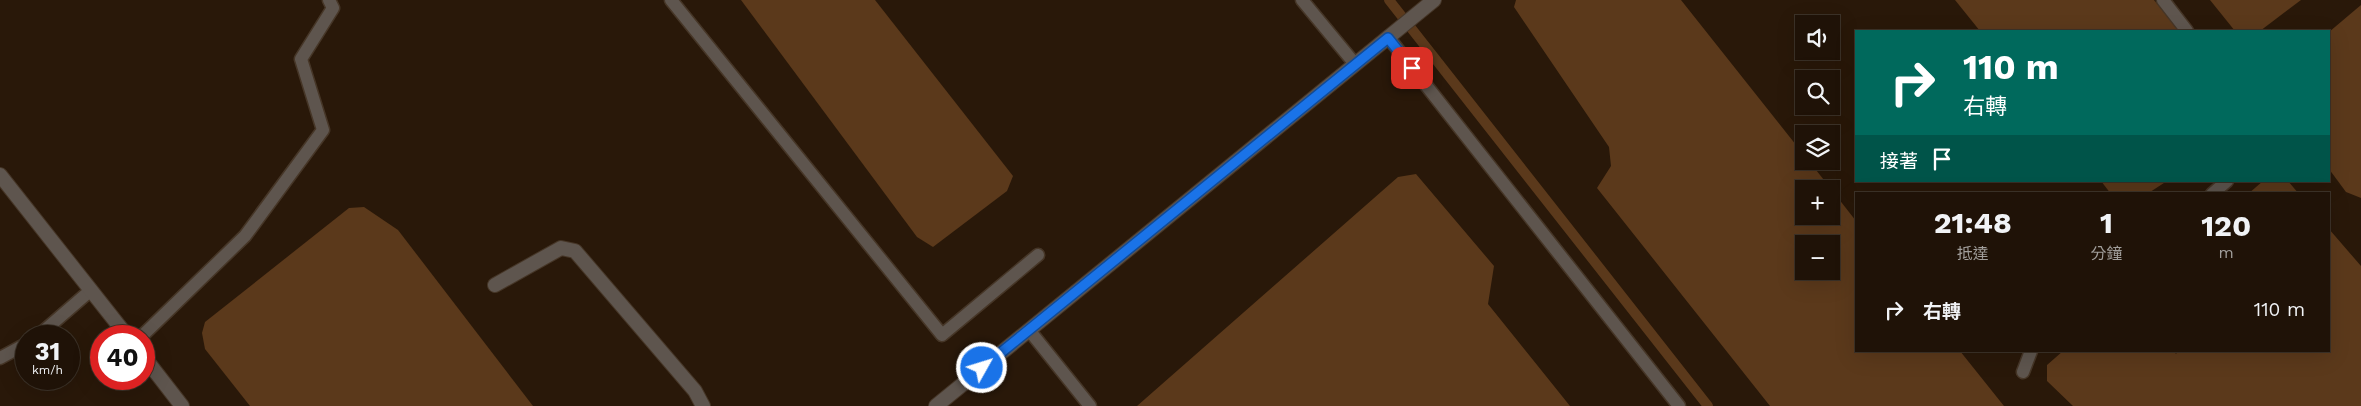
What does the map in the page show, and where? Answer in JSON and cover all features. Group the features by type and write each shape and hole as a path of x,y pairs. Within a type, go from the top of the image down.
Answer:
{"street":[{"path":"936,406 1434,0"},
{"path":"0,175 118,325"},
{"path":"495,285 561,248 574,250 695,392 703,406"},
{"path":"155,371 182,406"}],"lane":[{"path":"153,325 245,236 323,130 301,59 333,8 329,0"},
{"path":"670,0 942,336 1038,255"},
{"path":"1302,0 1355,64"},
{"path":"2162,0 2186,30"},
{"path":"1388,38 1679,406"},
{"path":"2214,192 2226,182"},
{"path":"51,325 91,290"},
{"path":"1029,330 1090,406"},
{"path":"0,358 15,350"},
{"path":"2023,372 2031,352"}],"shaded area":[{"path":"741,0 875,0 1013,176 1007,191 933,247 917,237"},
{"path":"1516,0 1681,0 1795,144 1795,170 1816,170 1824,180 1795,180 1795,225 1840,225 1840,201 1855,220 1855,352 1961,352 2004,406 1770,406 1597,188 1611,166 1609,147 1514,7"},
{"path":"1955,0 2154,0 2178,30 1979,30"},
{"path":"2210,0 2301,0 2261,30 2234,30"},
{"path":"2361,5 2361,198 2346,192 2330,170 2330,31"},
{"path":"1416,174 1494,266 1488,304 1570,406 1137,406 1398,177"},
{"path":"2102,182 2165,182 2150,192 2109,192"},
{"path":"2262,182 2289,182 2297,192 2250,192"},
{"path":"364,207 398,230 533,406 250,406 205,349 202,333 205,322 349,208"},
{"path":"2330,230 2361,266 2361,406 2073,406 2047,381 2047,365 2062,352 2175,352 2176,354 2177,352 2330,352"}],"waterway":[{"path":"1389,0 1708,406"}],"route":[{"path":"982,368 1388,38 1412,68"}]}
